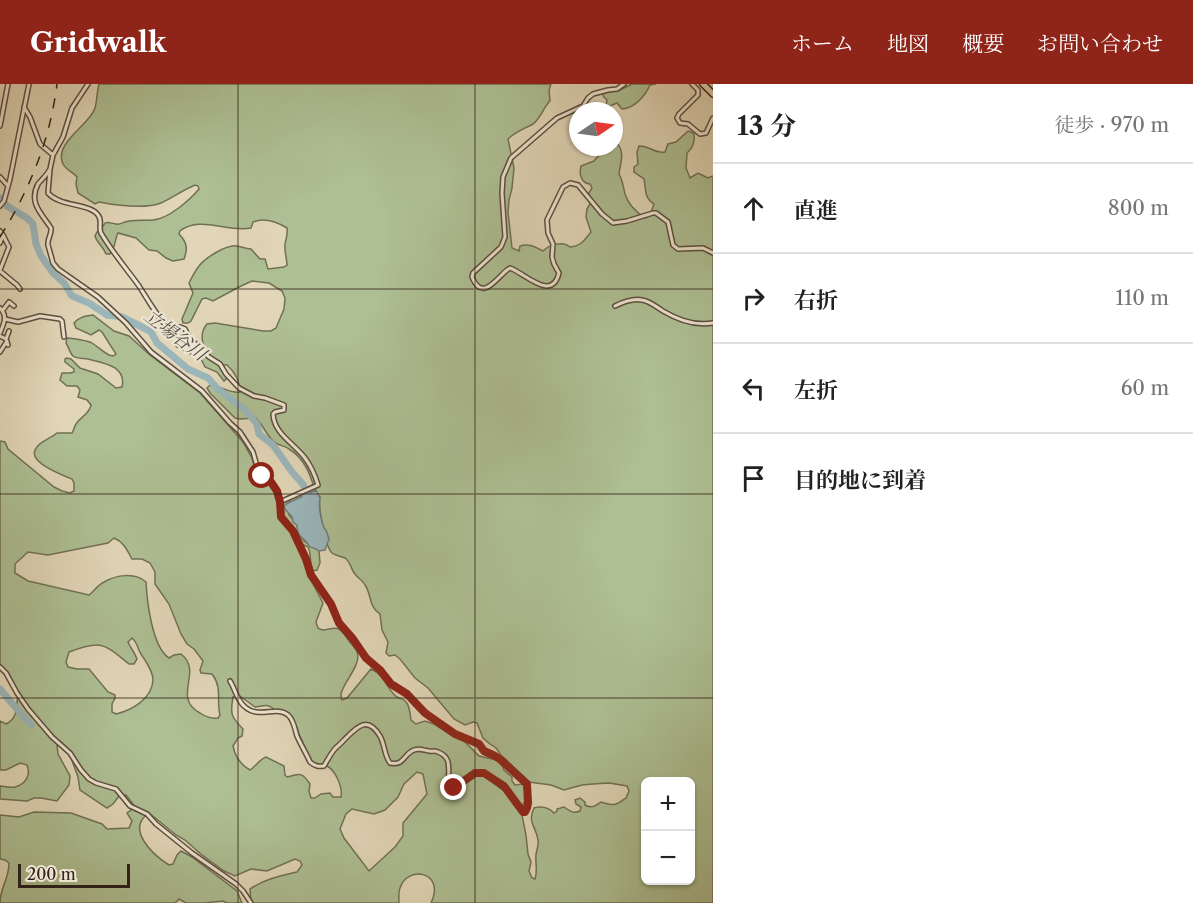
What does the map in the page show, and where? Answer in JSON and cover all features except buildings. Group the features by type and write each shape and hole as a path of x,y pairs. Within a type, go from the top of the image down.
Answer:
{"highway":[{"path":"703,84 713,94"}],"street":[{"path":"0,126 8,84"},
{"path":"0,206 4,201 8,186 29,84"},
{"path":"88,84 72,108 63,137 53,155 48,190 50,196 74,206 90,209 98,214 99,230 168,328 172,330 183,327 195,343 220,364 239,388 254,396 284,405 284,410 273,414 276,425 286,440 304,456 318,484 280,502"},
{"path":"624,84 617,89 593,94 583,106 558,118 511,158 503,177 505,222 503,242 501,247 474,273 472,277 475,284 479,287 489,287 510,268 542,286 551,286 556,281 559,273 552,257 553,244 548,233 548,220 562,188 570,183 578,185 602,214 614,223 657,213 668,222 673,245 678,249 703,248 713,253"},
{"path":"692,84 698,90 698,95 679,114 677,118 680,123 687,124 700,134 706,133 713,118"},
{"path":"24,107 40,144 53,155"},
{"path":"50,169 38,186 35,200 38,212 51,228 47,242 55,266 98,297 126,323 151,352 202,391 240,432 253,452 259,473 275,486 280,502 281,517 293,531 311,575 331,604 339,623 366,658 391,684 407,694 425,713 455,734 479,744 484,751 509,766 527,784 527,808 523,812 508,791 484,773 475,773 452,790 448,783 450,765 443,755 435,751 416,749 397,764 390,763 384,751 382,739 369,725 361,725 349,734 333,751 324,766 313,765 297,736 290,717 281,712 250,711 242,704 230,681"},
{"path":"0,177 8,186"},
{"path":"0,231 9,247 0,270 20,289"},
{"path":"0,243 3,235"},
{"path":"615,306 623,302 642,300 663,312 689,322 713,323"},
{"path":"7,342 0,334 5,319 5,313 1,309 9,302 14,306"},
{"path":"33,318 35,311"},
{"path":"5,319 18,322 43,316 60,318 64,337"},
{"path":"0,352 7,342 9,331"},
{"path":"194,353 178,345 192,346 195,343"},
{"path":"0,667 32,715 70,753 89,779 116,789 130,806 147,814 192,853 236,884 251,903"}],"green space":[{"path":"99,84 551,84 550,101 538,119 508,139 514,168 508,212 512,248 519,251 520,246 523,245 543,251 556,244 570,247 580,244 587,238 591,232 586,217 590,204 589,193 592,188 581,178 580,172 581,166 594,161 598,156 622,156 619,174 626,198 642,216 645,218 650,215 654,204 647,196 644,179 634,172 634,167 638,164 639,146 665,152 668,144 676,142 688,131 694,134 693,145 687,153 686,168 690,178 698,173 708,178 713,176 713,903 431,903 434,892 433,884 430,878 417,874 404,881 399,890 399,903 251,903 250,889 267,880 297,872 302,865 300,861 295,859 267,871 251,869 235,876 202,855 149,813 142,819 141,834 156,855 169,865 173,864 181,851 192,857 237,891 242,903 223,901 186,903 179,899 175,903 0,903 9,863 0,859 0,815 19,817 34,812 71,813 102,824 107,829 129,828 132,821 127,813 133,804 126,795 119,796 107,808 80,790 70,755 61,742 57,745 58,754 70,776 69,785 57,801 41,798 27,801 0,799 0,786 19,786 25,781 28,772 27,765 20,763 6,770 0,770 0,721 6,724 13,718 19,694 0,666 0,441 5,442 8,449 54,487 70,493 74,491 72,479 46,467 34,452 41,443 57,433 72,433 91,405 87,400 78,397 80,390 77,386 67,386 60,380 62,373 74,372 65,359 71,359 80,368 98,374 116,388 122,387 121,374 112,366 75,357 66,343 67,338 90,342 109,355 116,354 99,330 91,335 76,328 74,323 87,316 93,315 114,331 129,336 200,393 243,442 252,458 256,473 259,478 272,486 279,504 287,498 290,500 289,515 297,524 299,534 304,541 319,551 320,563 317,570 313,571 308,547 300,543 297,546 323,603 316,622 318,628 322,630 337,628 357,652 355,667 341,692 342,700 347,698 371,669 380,675 397,697 406,702 411,720 416,724 425,721 462,739 479,756 501,763 515,785 523,784 526,787 522,815 531,862 529,871 532,878 535,879 536,876 538,843 531,817 534,808 549,809 554,813 557,809 564,807 572,812 578,812 581,807 576,804 575,800 580,798 585,805 590,807 601,802 614,805 626,798 629,791 627,786 609,783 582,785 564,790 551,785 529,782 483,738 477,723 465,725 454,719 400,659 386,653 388,642 382,630 380,614 374,608 367,589 347,560 332,553 329,549 320,509 320,497 313,493 300,495 300,492 313,484 304,464 293,452 273,441 256,418 235,418 207,388 210,385 240,392 237,377 227,365 221,368 227,376 224,381 217,372 205,367 197,351 203,343 202,333 207,324 215,323 271,331 276,328 284,309 285,298 282,291 269,283 252,281 213,301 202,299 191,321 183,323 182,319 193,293 189,283 202,263 222,249 237,246 251,249 260,259 265,259 268,269 284,267 287,265 285,247 287,228 266,220 253,222 251,228 242,229 205,224 188,226 179,234 186,246 184,259 173,261 157,251 149,250 136,238 118,233 112,251 106,254 95,236 106,223 118,224 159,219 178,208 199,189 195,185 161,203 139,206 99,202 95,204 78,193 77,177 64,166 61,156 67,142 92,114 96,105","holes":["114,538 123,544 132,559 142,559 150,563 155,572 155,584 169,604 181,634 203,661 201,673 212,674 215,679 218,689 220,715 218,718 206,717 192,707 188,700 190,669 187,661 181,654 169,658 158,644 152,623 146,582 142,579 120,576 102,583 89,595 28,581 15,573 15,564 28,552 48,555 108,543","132,638 151,670 152,687 140,703 116,714 112,712 115,695 108,692 89,669 68,667 66,662 69,652 96,645 108,648 129,664 134,664 137,659 128,642","240,696 255,707 268,706 288,713 296,725 312,762 327,766 336,776 341,789 341,797 333,797 330,793 311,798 310,784 302,775 287,777 284,766 266,757 250,770 244,766 233,746 242,736 243,729 232,715 233,697","417,772 423,774 427,794 403,823 403,836 395,847 369,871 344,838 340,829 346,814 352,809 374,814 385,810 398,797 404,784"]},
{"path":"632,84 656,84 650,85 635,104 623,109 623,102 607,102 603,96 603,93 609,91 618,91"}],"water":[{"path":"316,490 320,498 322,521 329,539 325,550 319,551 310,547 300,535 297,525 284,506"}],"waterway":[{"name":"立場谷川","path":"0,198 7,206 33,224 36,244 41,256 72,296 89,303 107,315 122,317 151,332 157,343 188,369 208,378 245,410 257,424 259,434 273,445 302,483 306,490 306,502"},
{"path":"0,689 31,725"}],"railway":[{"path":"0,237 21,201 37,164 49,125 57,84"}],"route":[{"path":"262,476 275,486 280,502 281,517 293,531 311,575 331,604 336,619 366,658 391,684 407,694 425,713 455,734 479,744 484,751 509,766 528,786 527,808 523,812 504,786 484,773 475,773 454,788"}]}
